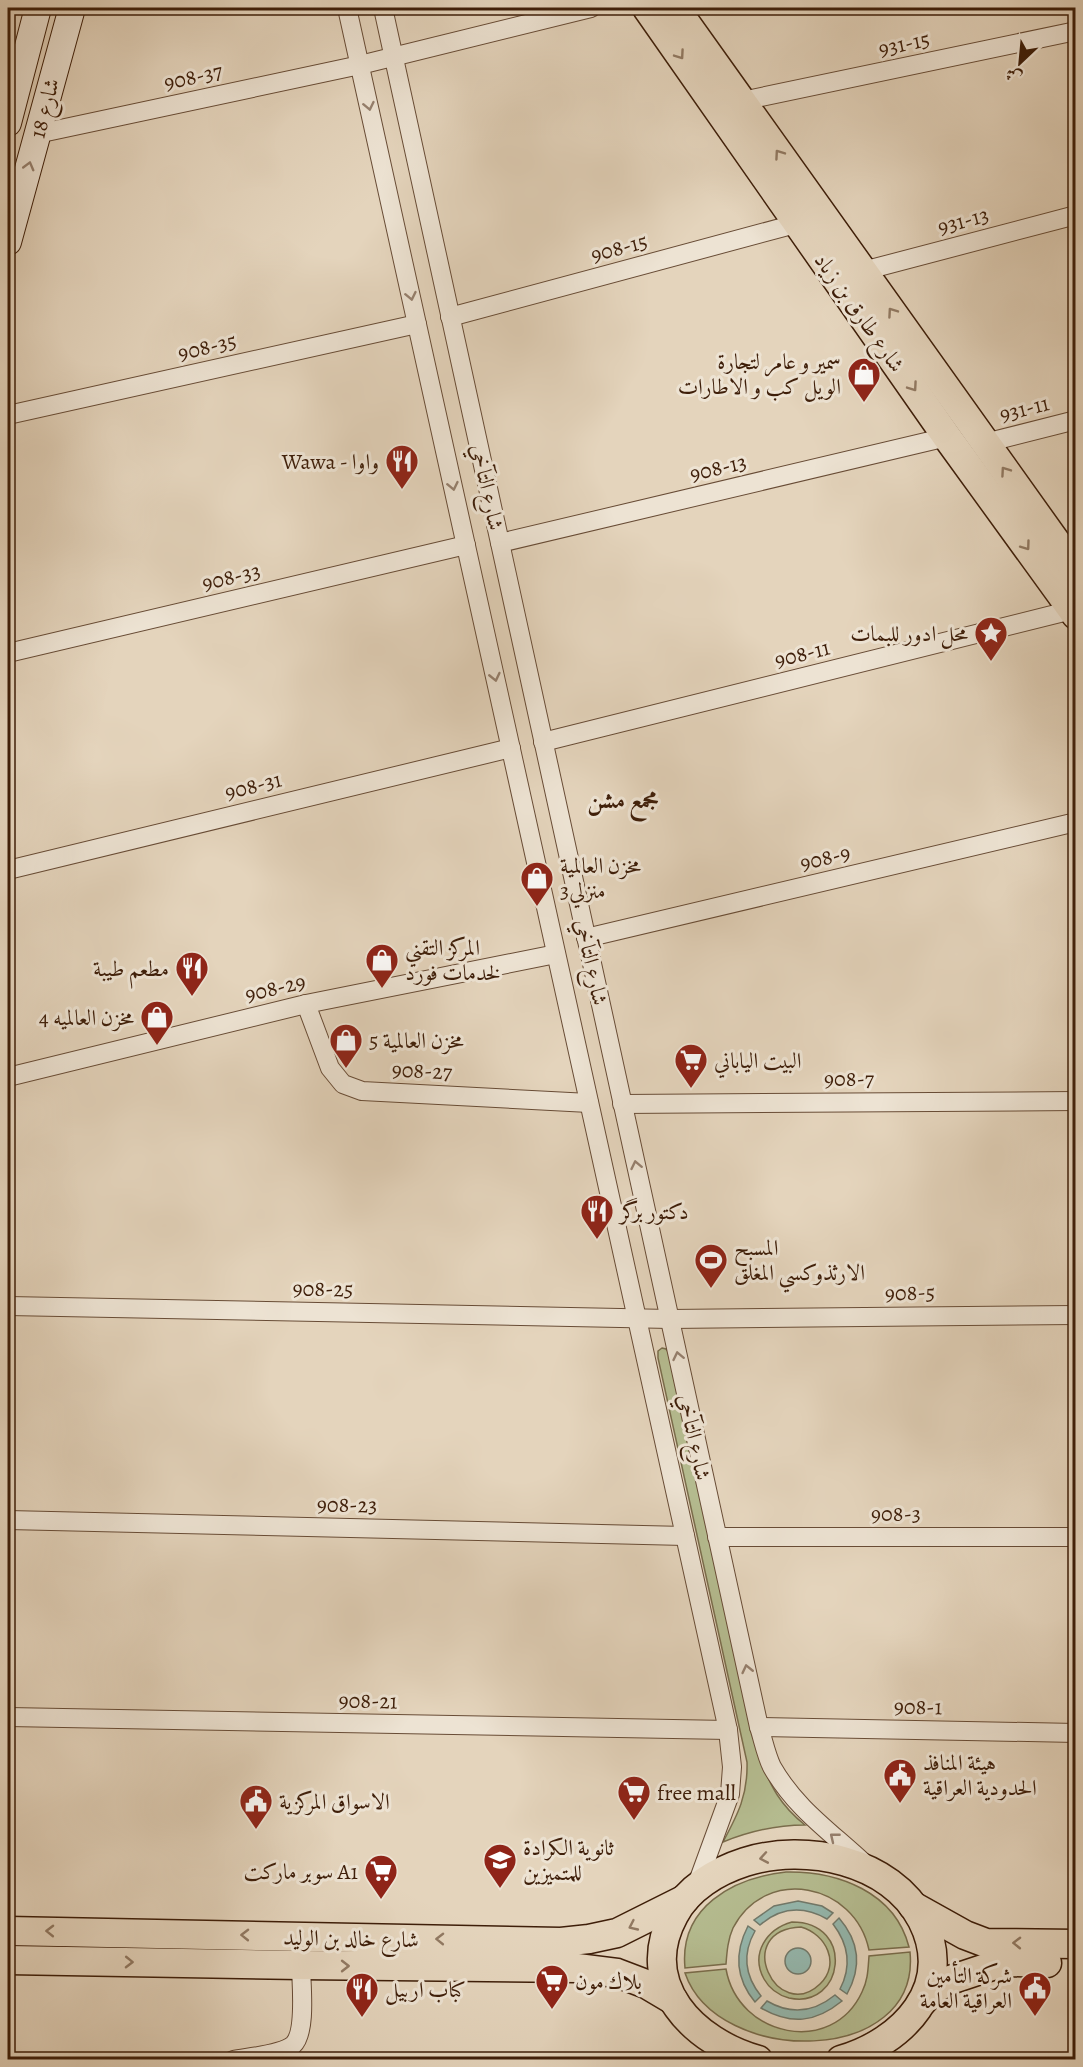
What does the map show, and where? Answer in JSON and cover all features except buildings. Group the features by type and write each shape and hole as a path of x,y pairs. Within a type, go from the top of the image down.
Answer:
{"main road":[{"name":"شارع طارق بن زياد","path":"647,8 1074,613"},
{"name":"شارع طارق بن زياد","path":"675,8 1076,570"},
{"name":"شارع خالد بن الوليد","path":"8,1930 561,1942 617,1933 690,1894 708,1879 736,1865 784,1855 832,1859 848,1863 877,1876 902,1894 912,1906"},
{"path":"690,1894 669,1925 662,1956 665,1978 673,2000 692,2025 729,2055 758,2060"},
{"path":"912,1906 965,1935 986,1943 1076,1944"},
{"path":"912,1906 924,1926 931,1948 930,1979 922,2002"},
{"name":"شارع خالد بن الوليد","path":"8,1959 577,1968 617,1973 646,1984 673,2000"},
{"path":"841,2060 873,2048 898,2031 934,1989 950,1980 992,1966 1014,1962 1076,1964"}],"street":[{"name":"شارع 18","path":"8,123 38,8"},
{"name":"شارع 18","path":"8,242 72,8"},
{"name":"شارع التآخي","path":"347,8 728,1730 732,1767 730,1794 690,1894"},
{"name":"شارع التآخي","path":"383,8 759,1726 771,1765 789,1792 811,1818 877,1876"},
{"name":"908-37","path":"37,134 360,65 591,8"},
{"name":"931-15","path":"741,101 1076,31"},
{"name":"931-13","path":"863,271 1076,215"},
{"name":"908-15","path":"450,317 799,224"},
{"name":"908-35","path":"8,415 417,324"},
{"name":"931-11","path":"985,443 1076,420"},
{"name":"908-13","path":"500,543 948,437"},
{"name":"908-33","path":"8,653 466,545"},
{"name":"908-11","path":"543,742 1074,613"},
{"path":"489,650 522,642"},
{"name":"908-31","path":"8,870 511,748"},
{"name":"908-9","path":"586,938 1076,822"},
{"name":"908-29","path":"8,1077 306,1004 556,954"},
{"name":"908-27","path":"306,1004 330,1068 343,1084 362,1091 589,1103"},
{"name":"908-7","path":"622,1104 1076,1101"},
{"name":"908-25","path":"8,1306 637,1318"},
{"name":"908-5","path":"637,1318 1076,1315"},
{"name":"908-23","path":"8,1520 685,1536"},
{"name":"908-3","path":"717,1537 1076,1537"},
{"name":"908-21","path":"8,1717 728,1730"},
{"name":"908-1","path":"759,1726 1076,1733"},
{"path":"233,2060 276,2052 293,2045 302,2030 301,1965"},
{"path":"880,2060 898,2031"}],"green space":[{"path":"662,1348 669,1353 759,1757 777,1795 805,1825 763,1829 723,1842 744,1794 747,1762 658,1358 658,1351"},
{"path":"786,1872 825,1876 862,1888 891,1912 902,1928 909,1947 869,1950 860,1927 846,1909 829,1897 808,1890 787,1890 766,1895 748,1908 731,1932 726,1964 685,1968 685,1947 691,1928 700,1912 713,1899 747,1881"},
{"path":"792,1922 813,1926 826,1936 834,1949 835,1964 831,1979 822,1991 808,1998 789,1998 778,1993 766,1982 760,1969 760,1951 763,1943 768,1936 783,1925","holes":["801,1927 810,1931 824,1943 830,1959 829,1968 820,1984 804,1993 789,1993 777,1985 768,1972 765,1957 768,1943 780,1932"]},
{"path":"910,1952 905,1990 884,2017 852,2034 814,2041 773,2038 735,2026 704,2004 685,1973 726,1969 734,1992 748,2010 766,2023 787,2030 809,2031 830,2025 848,2012 864,1988 869,1956"}],"water":[{"path":"798,1901 822,1906 833,1913 827,1919 810,1912 793,1910 776,1915 760,1925 754,1920 774,1906"},
{"path":"839,1918 851,1936 856,1955 855,1974 847,1994 840,1989 846,1972 847,1956 843,1940 833,1924"},
{"path":"748,1926 755,1931 748,1948 747,1965 751,1981 761,1996 755,2002 744,1984 739,1966 741,1946"},
{"path":"798,1948 807,1952 811,1961 807,1970 798,1974 789,1970 785,1961 789,1952"},
{"path":"835,1995 842,2001 822,2014 803,2019 783,2017 761,2008 767,2001 776,2006 802,2010 818,2006"}],"place":[{"name":"سمير و عامر لتجارة الويل كب و الاطارات","path":"864,403"},
{"name":"Wawa - واوا","path":"402,490"},
{"name":"محل ادور للبمات","path":"991,662"},
{"name":"مخزن العالمية منزلي3","path":"537,907"},
{"name":"المركز التقني لخدمات فورد","path":"382,989"},
{"name":"مطعم طيبة","path":"192,997"},
{"name":"مخزن العالميه 4","path":"157,1046"},
{"name":"مخزن العالمية 5","path":"346,1069"},
{"name":"البيت الياباني","path":"691,1089"},
{"name":"دكتور برگر","path":"597,1240"},
{"name":"المسبح الارثذوكسي المغلق","path":"711,1289"},
{"name":"هيئة المنافذ الحدودية العراقية","path":"900,1804"},
{"name":"free mall","path":"634,1821"},
{"name":"الاسواق المركزية","path":"256,1830"},
{"name":"ثانوية الكرادة للمتميزين","path":"500,1889"},
{"name":"سوبر ماركت A1","path":"381,1900"},
{"name":"بلاك مون","path":"552,2010"},
{"name":"شركة التأمين العراقية العامة","path":"1035,2017"},
{"name":"كباب اربيل","path":"362,2018"}],"district":[{"name":"مجمع مشن","path":"623,800"}]}
